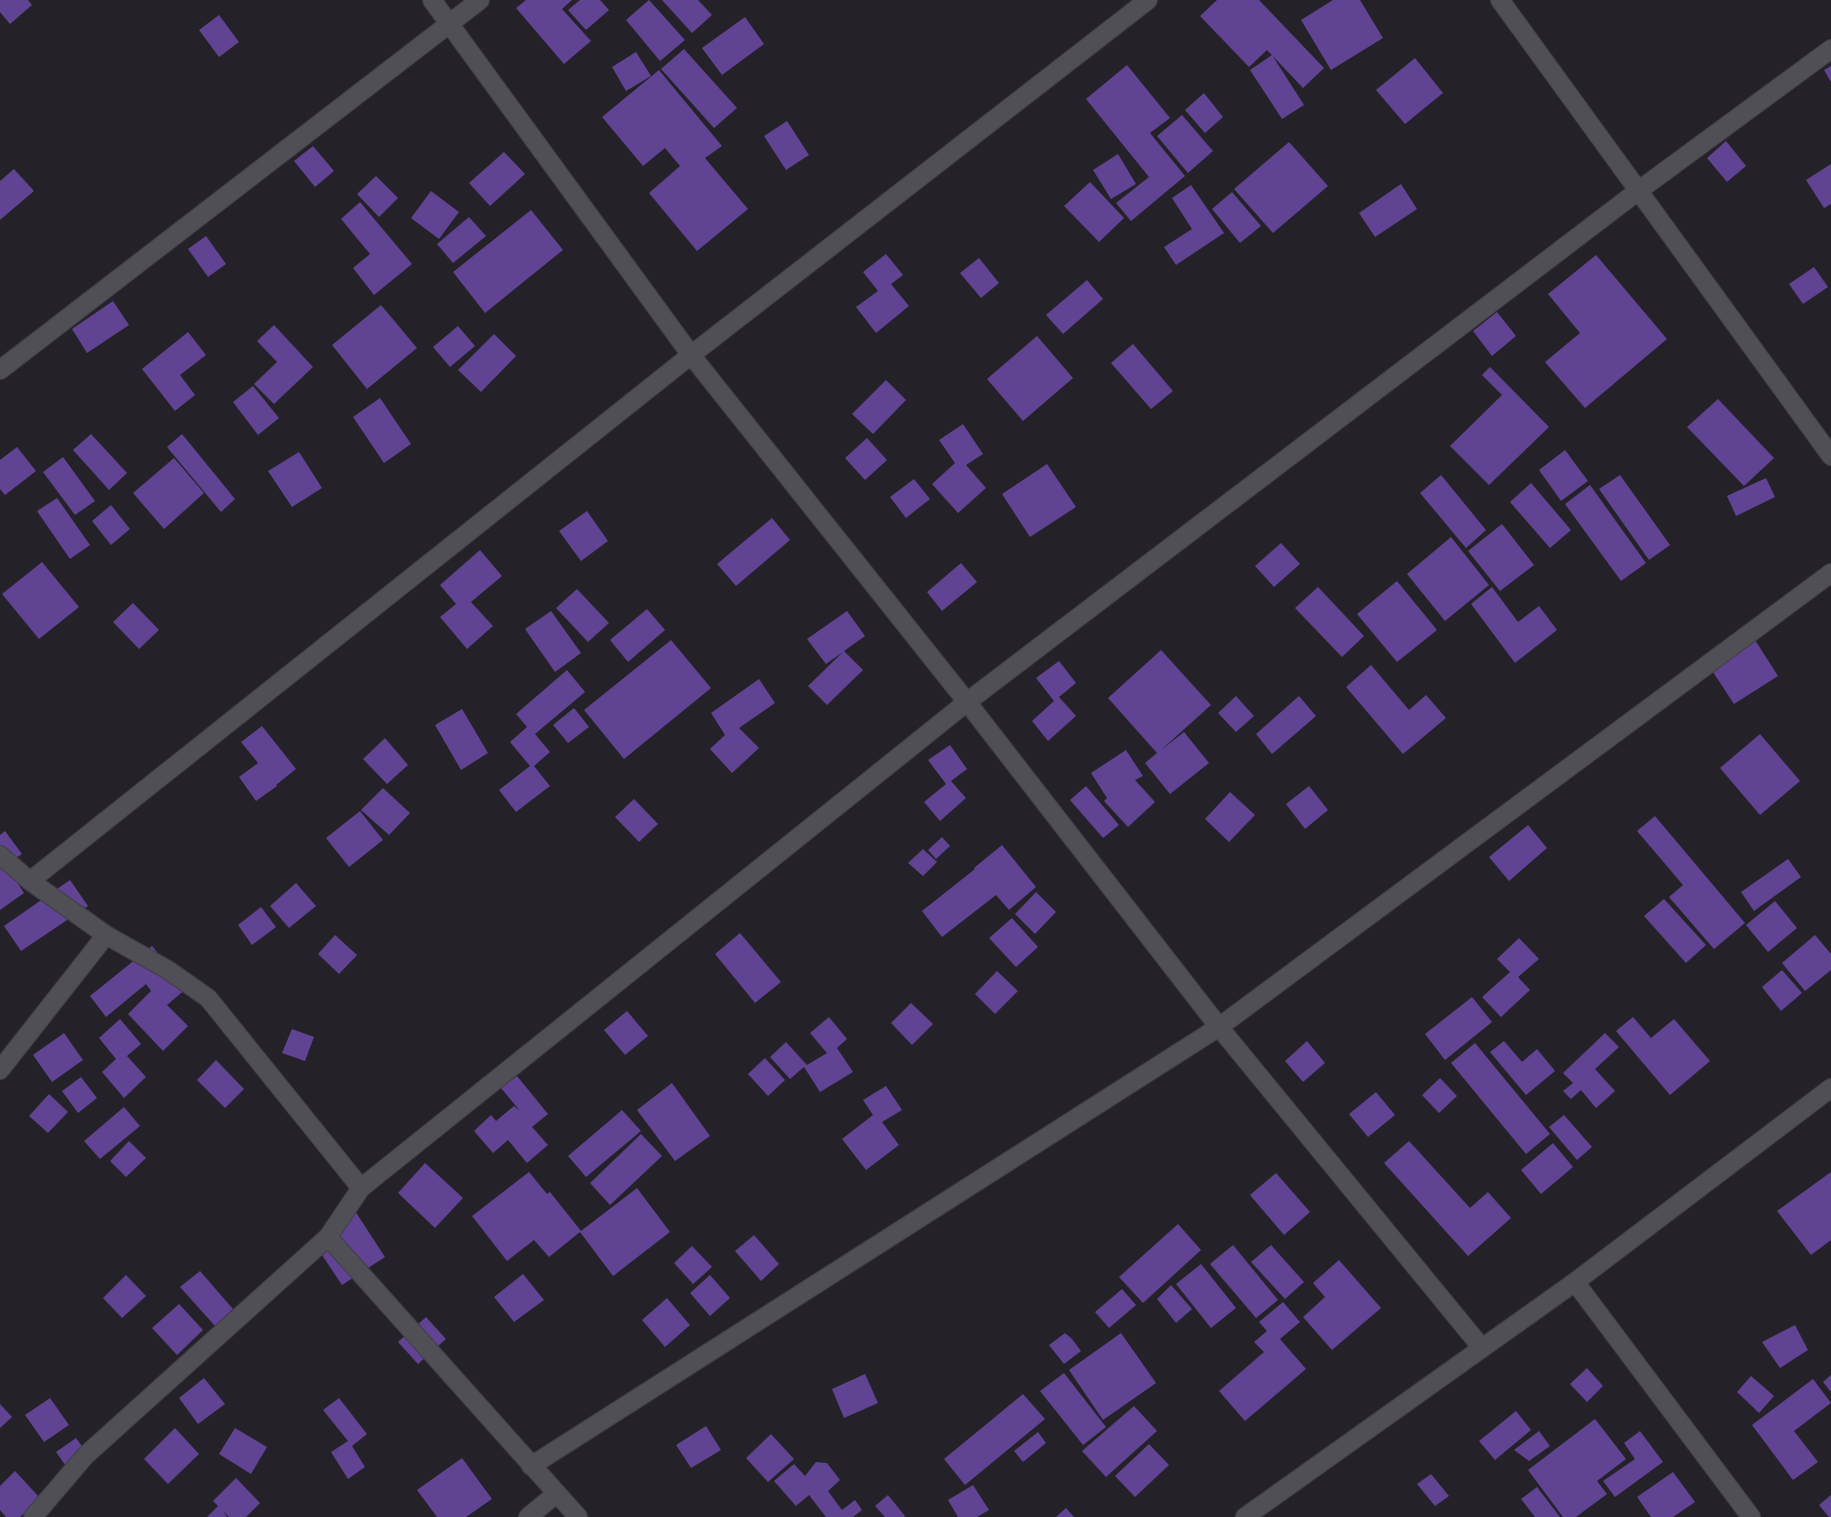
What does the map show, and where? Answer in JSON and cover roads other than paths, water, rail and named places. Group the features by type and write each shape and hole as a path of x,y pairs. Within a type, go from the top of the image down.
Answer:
{"street":[{"path":"432,0 691,355 967,702 1219,1026 1482,1348"},
{"path":"0,369 480,0"},
{"path":"30,881 691,355 1148,0"},
{"path":"1500,0 1831,456"},
{"path":"33,1517 86,1455 328,1237 361,1188 967,702 1638,191 1831,49"},
{"path":"531,1466 1219,1026 1831,573"},
{"path":"0,855 30,881 106,935 168,970 208,999 361,1188"},
{"path":"0,1070 106,935"},
{"path":"1245,1517 1575,1282 1831,1088"},
{"path":"328,1237 578,1517"},
{"path":"1575,1282 1752,1517"},
{"path":"528,1517 556,1494"}]}
